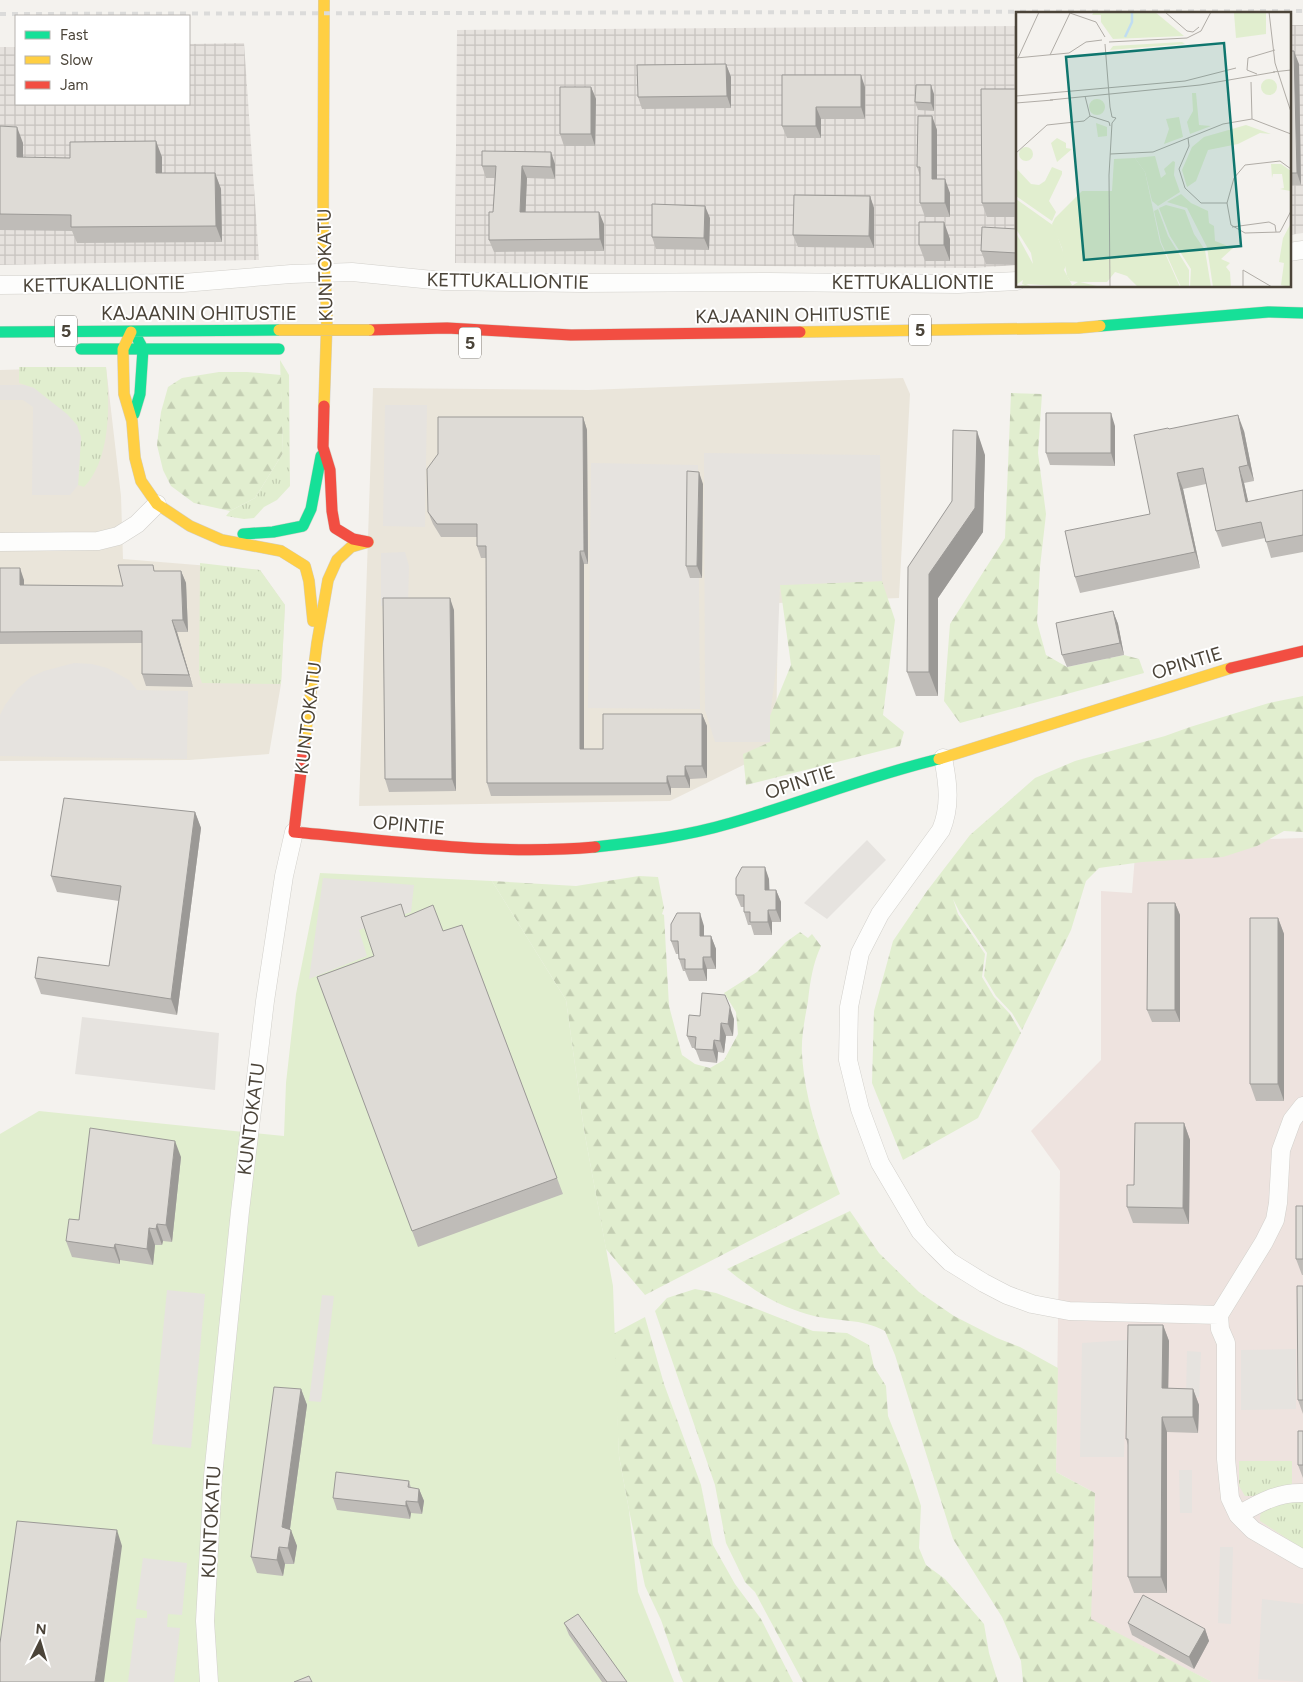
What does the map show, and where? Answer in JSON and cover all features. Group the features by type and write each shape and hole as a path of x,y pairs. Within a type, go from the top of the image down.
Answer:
{"main road":[{"name":"KUNTOKATU","path":"324,0 324,273 326,326 323,447 330,470 332,511 336,528"},
{"name":"KAJAANIN OHITUSTIE","path":"0,332 447,328 571,335 1078,328 1268,312 1303,306"},
{"name":"KAJAANIN OHITUSTIE","path":"1268,312 1303,313"},
{"path":"132,330 123,349 124,394 132,421 134,458 141,481 157,504 174,516 208,533 222,540 281,551 305,566 319,570 332,565 351,547 368,542 354,539 336,528 319,521 284,531 264,534 208,533"},
{"path":"132,330 143,349 140,394 132,421"},
{"name":"5","path":"485,342 571,335"},
{"path":"319,348 339,348"},
{"name":"KAJAANIN OHITUSTIE","path":"66,349 284,349"},
{"path":"317,643 309,580 305,566 299,561 294,543 297,532 311,509 317,470 323,447"},
{"path":"336,528 342,540 337,560"},
{"name":"KUNTOKATU","path":"294,832 317,643 328,580 337,560"},
{"name":"OPINTIE","path":"294,832 489,849 571,849 645,842 729,824 901,768 943,758 1242,665 1303,651"}],"street":[{"path":"1290,252 1303,250"},
{"name":"KETTUKALLIONTIE","path":"0,285 183,284 291,274 352,272 444,281 580,283 779,282 958,284 1016,281"},
{"path":"0,542 98,541 118,536 137,524 157,504"},
{"path":"943,758 948,784 946,819 941,830 880,914 860,953 849,1007 848,1060 860,1109 880,1163 920,1231 935,1247 950,1262 1007,1295 1032,1304 1069,1311 1219,1315"},
{"name":"KUNTOKATU","path":"208,1682 206,1621 212,1486 240,1211 265,1001 284,876 294,832"},
{"path":"1303,1106 1292,1120 1281,1150 1278,1204 1275,1220 1264,1242 1219,1315 1220,1329 1226,1342 1226,1459 1230,1498 1238,1515 1253,1530 1303,1559"},
{"path":"1238,1515 1267,1499 1292,1493 1303,1493"}],"shaded area":[{"path":"1290,25 1303,25 1303,233 1290,235"},
{"path":"1016,26 1016,265 974,268 455,263 457,30"},
{"path":"244,43 259,260 0,265 0,47 15,47 15,105 190,105 190,44"},
{"path":"106,367 121,496 123,559 260,570 285,605 281,684 269,754 189,760 0,761 0,370"},
{"path":"903,378 910,394 899,598 778,603 776,749 670,801 359,806 373,388 588,390"},
{"path":"0,385 24,385 34,388 67,414 77,425 81,437 78,485 70,495 32,495 33,407 23,400 0,400"},
{"path":"385,405 427,405 425,527 383,526"},
{"path":"704,453 880,455 882,581 780,585 777,661 770,716 770,742 715,742 705,710"},
{"path":"591,463 698,465 700,709 588,708"},
{"path":"405,552 409,566 408,604 381,606 381,553"},
{"path":"74,663 92,664 107,668 129,680 137,690 188,691 187,759 0,756 0,715 18,688 31,677 44,671"},
{"path":"1303,838 1303,1682 1212,1682 1090,1620 1095,1493 1056,1472 1060,1171 1031,1131 1101,1060 1101,891 1132,893 1136,843"},
{"path":"867,840 886,860 827,919 804,903"},
{"path":"323,878 414,885 411,912 359,930 367,956 309,979"},
{"path":"82,1017 219,1033 215,1090 75,1074"},
{"path":"167,1290 205,1294 191,1448 152,1444"},
{"path":"322,1295 334,1296 321,1402 309,1401"},
{"path":"1127,1340 1124,1457 1080,1457 1082,1343"},
{"path":"1296,1349 1296,1409 1241,1410 1241,1350"},
{"path":"1187,1351 1201,1352 1199,1397 1186,1397"},
{"path":"1179,1470 1192,1470 1192,1513 1180,1513"},
{"path":"1220,1547 1233,1547 1231,1624 1218,1623"},
{"path":"143,1558 187,1563 182,1615 168,1614 167,1627 180,1628 174,1682 128,1682 136,1618 147,1618 147,1611 136,1609"},
{"path":"1262,1599 1303,1604 1303,1682 1258,1679"}],"green space":[{"path":"280,360 289,375 290,486 277,500 264,507 254,518 244,519 226,516 230,511 255,498 283,453"},
{"path":"19,367 106,367 108,397 107,430 99,462 93,475 84,487 78,485 81,437 34,388 19,383"},
{"path":"219,372 281,375 283,453 255,498 230,511 194,503 171,486 163,470 157,445 161,412 168,387 182,378"},
{"path":"1011,393 1042,394 1038,453 1046,514 1040,567 1037,622 1046,655 1067,667 1124,655 1139,659 1144,673 960,723 944,701 950,624 1005,538"},
{"path":"200,563 260,570 285,605 281,684 202,683 199,674"},
{"path":"882,581 895,620 883,715 904,732 900,746 746,785 743,754 770,742 770,716 791,665 780,585"},
{"path":"1303,696 1303,832 1284,831 1257,846 1223,857 1142,862 1099,868 1086,881 1071,930 1022,1030 1012,1013 996,996 984,976 987,953 960,913 953,899 958,914 985,954 982,977 994,997 1010,1014 1021,1033 978,1118 903,1160 872,1083 874,1011 893,941 927,891 970,835 1035,778 1075,761 1165,736 1269,703"},
{"path":"320,873 492,881 566,1000 584,1130 613,1286 619,1456 629,1510 638,1592 674,1682 0,1682 0,1134 39,1111 284,1136 286,1083 296,994"},
{"path":"639,876 658,877 664,908 662,914 664,915 669,1006 682,1055 695,1064 710,1068 724,1060 738,1034 736,1012 724,993 757,972 786,942 800,932 808,938 812,934 821,946 811,980 802,1054 811,1108 840,1194 645,1295 606,1249 584,1130 566,1000 492,881 576,886"},
{"path":"850,1211 879,1253 919,1292 954,1316 997,1338 1020,1347 1058,1368 1056,1472 1095,1493 1091,1619 1212,1682 1023,1682 1021,1661 1002,1617 953,1539 895,1355 885,1331 867,1324 823,1318 790,1308 758,1292 727,1269"},
{"path":"695,1289 716,1293 813,1331 847,1333 869,1345 874,1367 886,1386 888,1416 908,1466 921,1506 919,1548 926,1565 945,1579 984,1624 989,1653 998,1682 803,1682 755,1592 745,1582 726,1543 715,1485 655,1311 667,1298"},
{"path":"645,1317 664,1384 701,1485 713,1545 735,1584 761,1619 793,1682 683,1682 680,1675 661,1620 645,1586 619,1456 613,1334"},
{"path":"1239,1461 1292,1461 1292,1485 1253,1496 1245,1496 1239,1486"},
{"path":"1303,1500 1303,1549 1260,1521 1264,1509 1275,1503"}],"building":[{"path":"1290,51 1294,51 1297,173 1290,173"},
{"path":"726,64 727,96 638,97 637,65"},
{"path":"782,75 861,75 861,107 816,107 816,126 782,126"},
{"path":"916,85 931,85 931,103 915,102"},
{"path":"560,87 591,87 591,134 560,134"},
{"path":"981,89 1016,89 1016,203 982,203"},
{"path":"918,116 932,116 932,179 945,179 945,203 920,203 920,167 917,167"},
{"path":"0,126 17,127 17,157 70,158 70,142 156,141 156,173 215,173 216,226 71,227 71,215 0,214"},
{"path":"482,151 551,152 551,167 522,166 520,212 599,212 600,239 489,240 489,212 493,212 496,166 482,166"},
{"path":"794,195 870,196 869,236 793,235"},
{"path":"652,204 705,206 704,238 652,237"},
{"path":"919,222 944,222 944,245 919,245"},
{"path":"982,227 1016,229 1016,253 981,251"},
{"path":"1046,413 1111,413 1111,453 1046,453"},
{"path":"1238,415 1248,465 1239,467 1246,502 1303,490 1303,535 1266,542 1261,522 1216,531 1203,468 1177,473 1195,552 1075,577 1065,531 1150,514 1134,435"},
{"path":"438,417 583,417 584,551 580,551 580,749 603,749 603,714 702,714 702,766 685,766 685,776 667,776 667,783 487,783 486,546 477,546 477,524 437,524 428,512 427,469 438,454"},
{"path":"953,430 977,431 975,508 929,574 929,672 907,672 908,567 952,501"},
{"path":"687,471 699,472 697,566 686,566"},
{"path":"118,565 153,565 154,571 181,571 183,620 172,620 189,675 142,674 142,631 0,632 0,568 20,568 20,585 123,586"},
{"path":"383,598 450,598 452,779 385,779"},
{"path":"1113,611 1120,643 1062,655 1056,623"},
{"path":"64,798 195,812 171,999 35,978 38,957 109,966 121,886 51,876"},
{"path":"742,867 765,867 765,890 776,890 776,910 768,910 768,922 750,922 750,912 744,912 744,895 736,895 736,878"},
{"path":"1148,903 1175,903 1175,1010 1147,1010"},
{"path":"401,904 405,917 433,905 443,931 462,925 557,1178 412,1231 317,977 374,956 361,917"},
{"path":"677,913 700,913 700,936 711,936 711,957 703,957 703,969 685,969 685,959 679,959 678,941 671,941 671,924"},
{"path":"1250,918 1278,918 1278,1084 1250,1084"},
{"path":"702,993 725,995 730,1007 728,1024 721,1023 720,1041 714,1040 713,1050 695,1049 696,1037 687,1036 689,1015 700,1016"},
{"path":"1135,1123 1184,1123 1183,1208 1127,1207 1127,1185 1134,1185"},
{"path":"90,1128 175,1141 166,1225 157,1224 156,1229 149,1228 147,1249 115,1244 114,1248 66,1241 69,1219 79,1220"},
{"path":"1296,1206 1303,1206 1303,1259 1296,1259"},
{"path":"1297,1286 1303,1286 1303,1400 1298,1400"},
{"path":"1128,1325 1163,1325 1162,1388 1193,1389 1193,1417 1162,1417 1161,1577 1128,1577 1128,1439 1126,1439"},
{"path":"274,1387 301,1389 282,1527 291,1530 288,1548 279,1547 277,1560 251,1557"},
{"path":"1298,1431 1303,1431 1303,1465 1298,1465"},
{"path":"336,1472 409,1481 408,1487 419,1489 418,1502 406,1501 406,1506 333,1498"},
{"path":"17,1521 117,1530 95,1682 0,1682 0,1643"},
{"path":"1143,1595 1205,1629 1189,1657 1128,1623"},
{"path":"578,1614 627,1682 607,1682 564,1623"},
{"path":"309,1676 312,1682 294,1682"}],"railway":[{"path":"0,14 1303,11"}],"traffic: fast":[{"path":"1100,326 1268,312 1303,313"},
{"path":"0,332 279,330"},
{"path":"134,332 143,349 140,394 134,414"},
{"path":"81,349 279,349"},
{"path":"243,534 273,532 303,526 311,509 321,456"},
{"path":"595,847 664,838 714,828 886,773 939,759"}],"traffic: slow":[{"path":"324,0 323,237 327,318 324,406"},
{"path":"800,332 1078,328 1100,326"},
{"path":"279,330 369,330"},
{"path":"131,332 123,349 124,394 132,421 135,458 141,481 157,504 190,526 222,540 281,551 305,566 309,581 313,621"},
{"path":"304,746 317,643 328,580 337,560 351,547 368,542"},
{"path":"939,759 1231,668"}],"traffic: jam":[{"path":"369,330 447,328 571,335 800,332"},
{"path":"324,406 323,447 330,470 332,511 335,528 353,539 368,542"},
{"path":"1231,668 1303,651"},
{"path":"304,746 294,832 482,849 520,850 595,847"}]}
